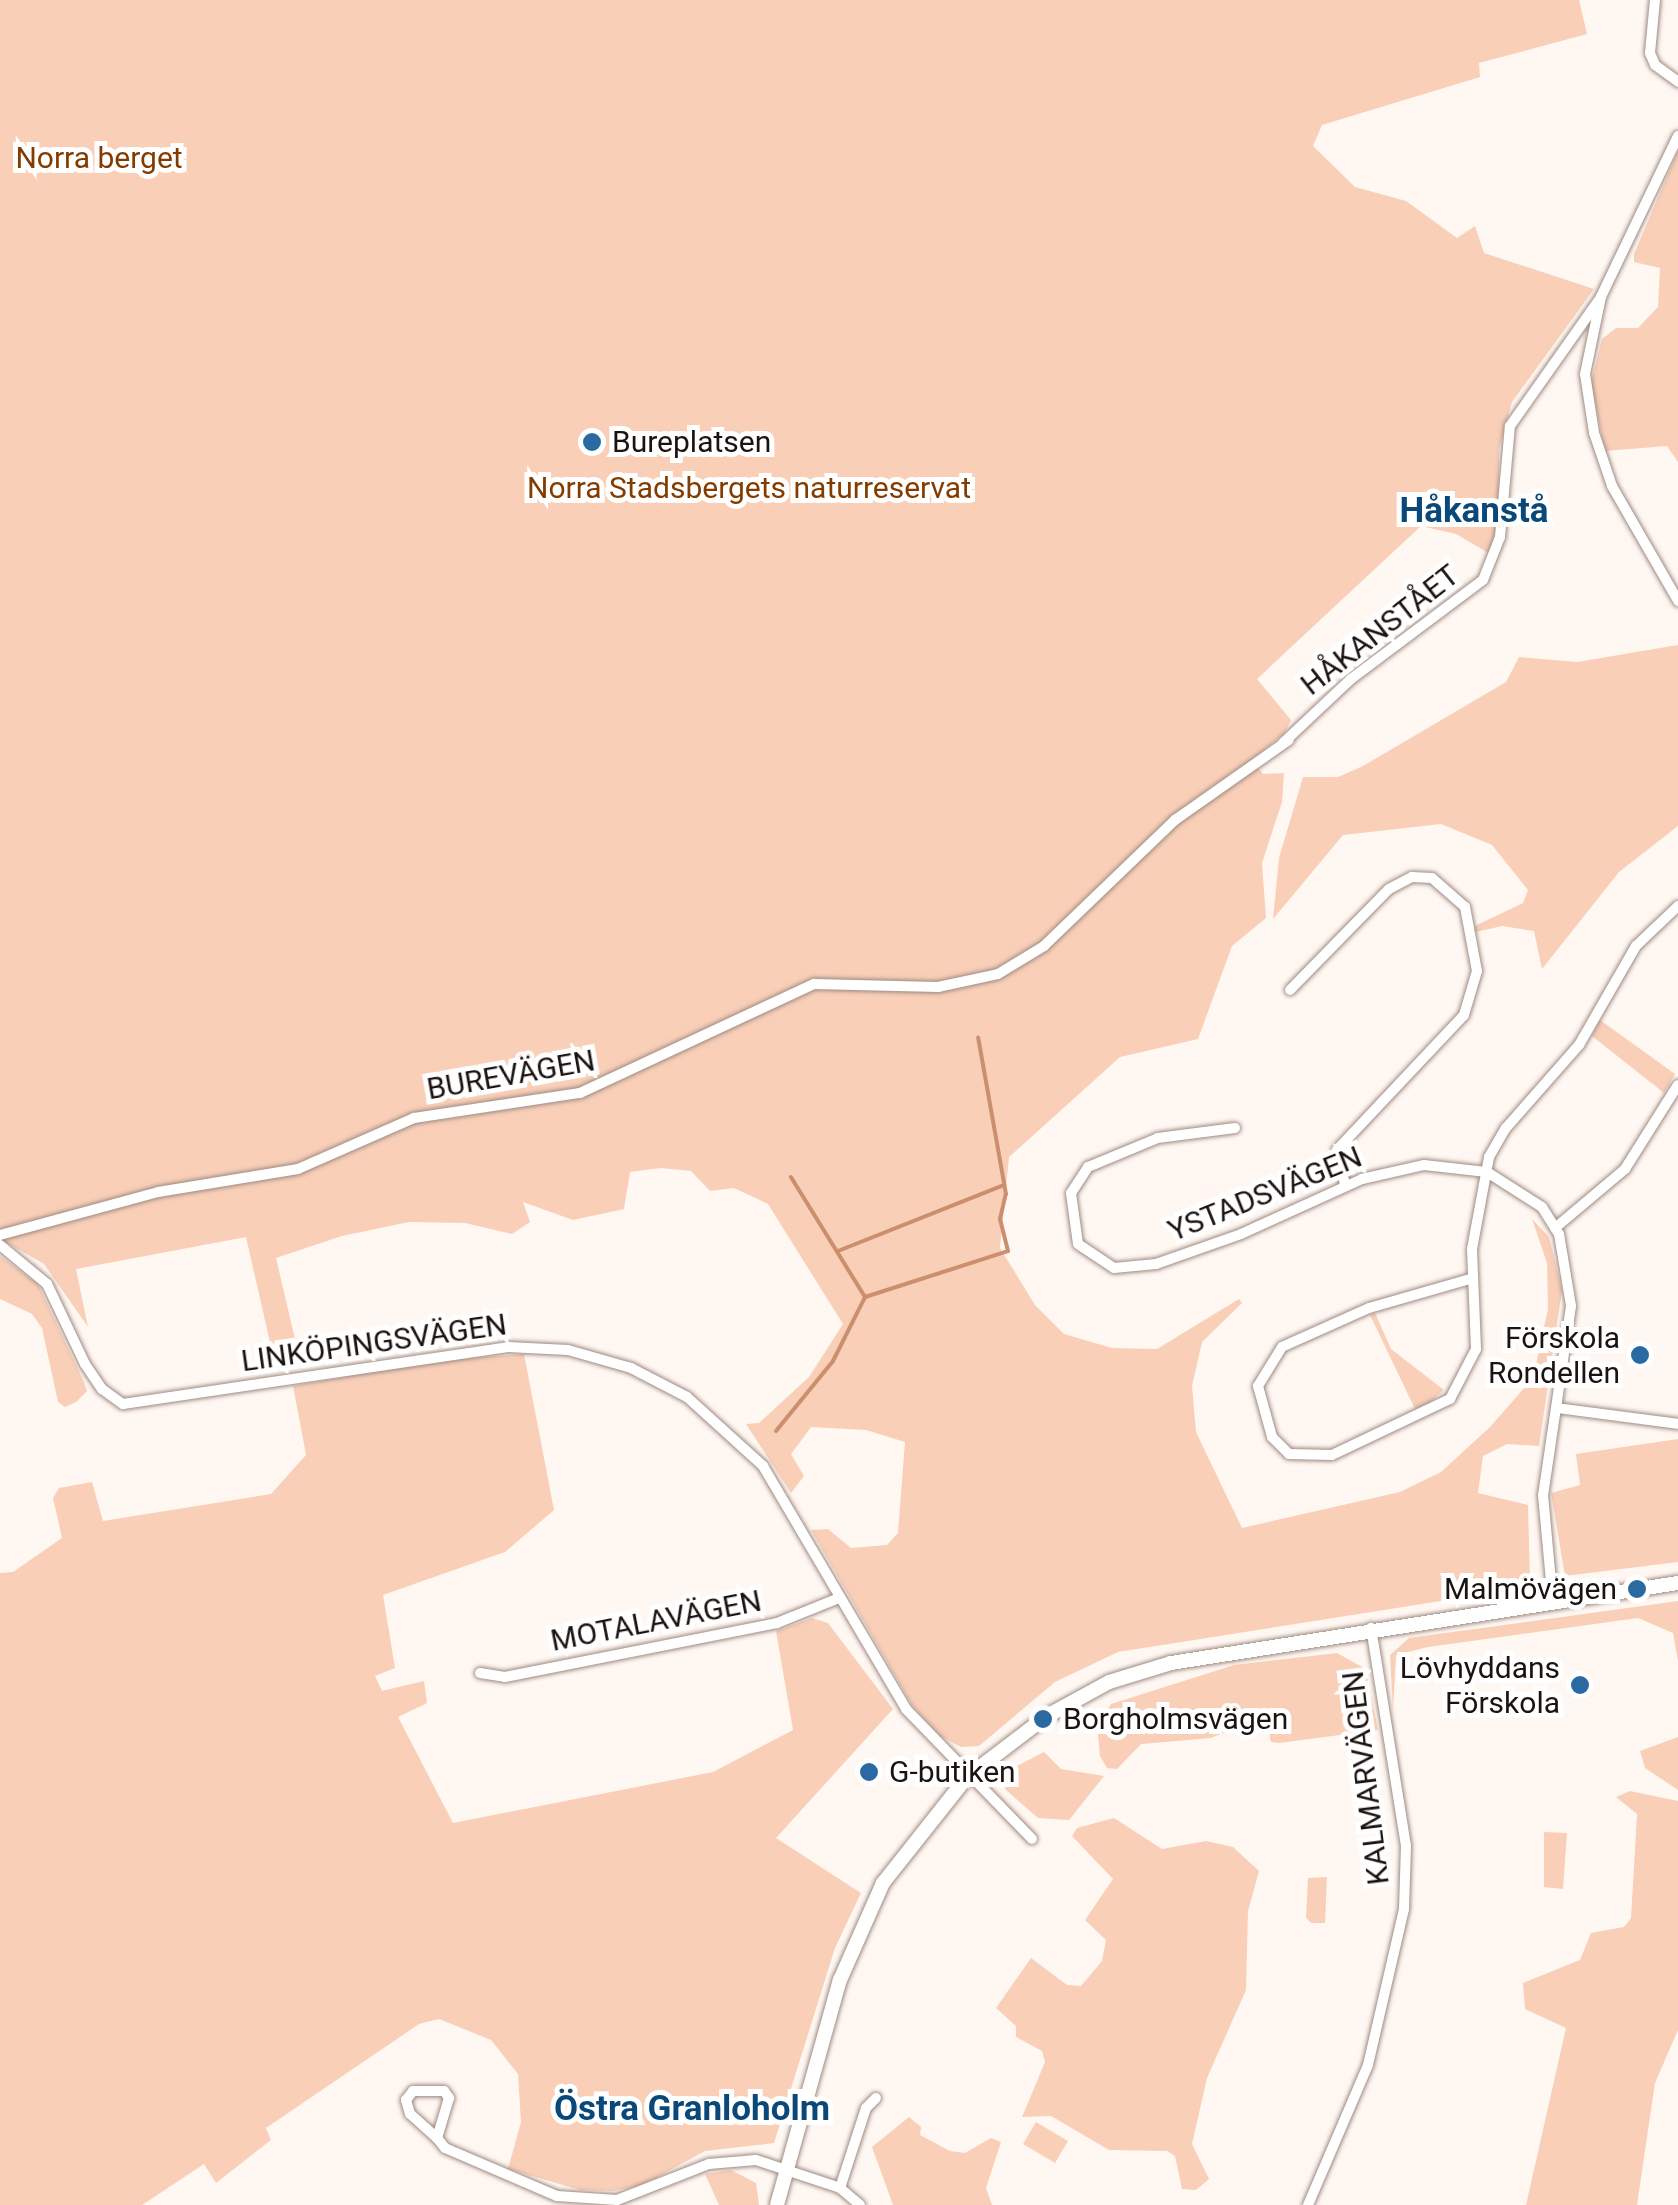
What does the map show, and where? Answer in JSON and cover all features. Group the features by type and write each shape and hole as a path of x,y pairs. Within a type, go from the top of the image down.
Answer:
{"street":[{"path":"1655,0 1650,53 1654,65 1678,82"},
{"path":"1678,136 1601,297 1585,374 1594,433 1624,511 1678,602"},
{"name":"HÅKANSTÅET","path":"1069,924 1175,820 1289,740 1351,679 1473,592 1500,537 1510,426 1601,297"},
{"path":"1290,990 1389,889 1412,877 1432,878 1465,907 1477,971 1464,1015 1337,1150 1345,1186"},
{"path":"1470,1279 1369,1308 1282,1347 1258,1386 1272,1437 1288,1454 1332,1454 1450,1399 1476,1349 1470,1279 1488,1172 1506,1128 1579,1046 1636,946 1678,906"},
{"name":"BUREVÄGEN","path":"0,1235 158,1192 298,1170 414,1118 580,1093 814,984 938,987 998,974 1069,924"},
{"path":"1553,1602 1543,1495 1572,1306 1555,1228 1625,1168 1678,1085"},
{"name":"YSTADSVÄGEN","path":"1235,1128 1158,1138 1088,1168 1071,1193 1078,1244 1114,1268 1156,1264 1241,1234 1345,1186 1424,1166 1488,1172 1542,1208 1555,1228"},
{"name":"LINKÖPINGSVÄGEN","path":"0,1245 47,1284 94,1377 123,1404 508,1347 584,1354 631,1368 687,1396 763,1466 906,1709 967,1777"},
{"path":"1556,1408 1678,1424"},
{"path":"777,2205 852,1947 883,1883 967,1777 1047,1716 1108,1682 1171,1663 1371,1628 1678,1583"},
{"name":"MOTALAVÄGEN","path":"480,1673 504,1677 777,1623 839,1598"},
{"name":"KALMARVÄGEN","path":"1308,2205 1368,2066 1404,1909 1406,1846 1371,1628"},
{"path":"967,1777 1032,1839"},
{"path":"437,2138 449,2098 444,2091 413,2091 406,2100 410,2114 437,2138 492,2174 586,2200 649,2192 730,2160 786,2170 840,2188 860,2205"},
{"path":"840,2188 866,2108 876,2098"}],"green space":[{"name":"Norra Stadsbergets naturreservat","path":"0,0 1579,0 1587,34 1479,63 1480,77 1322,125 1313,146 1355,187 1406,201 1457,238 1475,226 1484,253 1594,289 1512,402 1499,449 1499,517 1490,554 1456,534 1421,526 1257,679 1291,720 1284,734 1251,760 1263,774 1284,773 1282,802 1262,863 1266,918 1232,946 1198,1039 1120,1057 1009,1157 1000,1248 1035,1305 1064,1334 1112,1348 1157,1349 1239,1299 1242,1303 1202,1342 1192,1386 1196,1432 1242,1528 1400,1492 1441,1472 1490,1427 1533,1378 1548,1309 1547,1263 1532,1219 1549,1237 1562,1290 1539,1446 1507,1444 1483,1456 1478,1493 1528,1505 1530,1581 1523,1588 1118,1652 1055,1682 979,1746 961,1747 940,1736 912,1705 811,1530 828,1529 851,1548 887,1545 898,1533 905,1442 866,1430 811,1427 791,1454 804,1476 791,1493 746,1424 759,1423 809,1377 843,1324 768,1204 734,1188 710,1191 691,1171 661,1168 630,1172 624,1209 573,1220 523,1202 530,1222 512,1234 465,1223 409,1222 342,1236 276,1258 295,1339 272,1351 246,1237 76,1269 88,1327 44,1264 0,1239"},
{"path":"1678,151 1678,462 1667,446 1605,451 1591,383 1602,339 1616,328 1638,328 1658,307 1660,268 1634,262 1634,254"},
{"path":"1678,645 1678,826 1619,872 1542,969 1534,931 1502,926 1476,932 1475,926 1523,903 1528,890 1492,845 1441,824 1343,835 1273,919 1279,858 1303,777 1338,777 1363,766 1506,682 1519,657 1577,662"},
{"path":"1600,1020 1675,1074 1664,1093 1592,1036"},
{"path":"0,1256 38,1284 87,1391 76,1402 65,1407 58,1402 42,1328 32,1314 0,1299"},
{"path":"1375,1313 1391,1349 1444,1390 1429,1403 1415,1409 1370,1315"},
{"path":"524,1354 554,1510 505,1552 383,1595 395,1668 375,1676 382,1691 424,1681 427,1703 398,1717 453,1823 713,1772 793,1730 776,1631 812,1618 828,1623 893,1709 776,1838 861,1893 835,1948 774,2143 705,2151 643,2185 613,2191 580,2190 508,2169 521,2122 518,2074 491,2040 439,2019 419,2024 266,2128 271,2140 216,2183 204,2164 142,2205 0,2205 0,1573 13,1572 62,1538 53,1498 59,1488 92,1482 103,1521 271,1494 306,1455 293,1386 449,1359"},
{"path":"1678,1439 1678,1562 1565,1576 1551,1493 1580,1485 1576,1454"},
{"path":"1678,1601 1678,1661 1673,1633 1638,1618 1428,1647 1396,1655 1393,1710 1390,1655 1409,1638"},
{"path":"1337,1653 1366,1669 1378,1730 1279,1743 1271,1742 1267,1723 1237,1716 1229,1719 1228,1731 1211,1738 1141,1744 1117,1769 1107,1768 1100,1756 1097,1725 1111,1704 1234,1665"},
{"path":"1678,1737 1678,1790 1645,1768 1640,1751"},
{"path":"1044,1752 1061,1769 1104,1776 1069,1820 1038,1818 1005,1789 1007,1771"},
{"path":"1630,1791 1678,1801 1678,2030 1655,2083 1637,2205 1526,2205 1566,2028 1525,2009 1523,1983 1580,1960 1591,1933 1624,1927 1631,1918 1637,1814 1616,1797"},
{"path":"1114,1818 1162,1849 1206,1841 1233,1847 1259,1871 1248,1911 1246,1990 1207,2078 1192,2144 1209,2179 1196,2190 1182,2189 1175,2156 1167,2151 1109,2150 1051,2116 1022,2117 1045,2062 1042,2051 1016,2037 1016,2026 996,2008 1031,1958 1067,1985 1081,1986 1102,1961 1106,1940 1085,1920 1113,1879 1072,1836 1077,1828"},
{"path":"1544,1832 1567,1833 1563,1889 1544,1887"},
{"path":"1327,1877 1325,1923 1311,1923 1306,1918 1308,1878"},
{"path":"909,2117 921,2127 920,2135 950,2151 965,2153 991,2138 1001,2142 986,2188 992,2205 893,2205 872,2147"},
{"path":"1036,2122 1068,2141 1055,2163 1023,2144"},
{"path":"731,2170 756,2183 759,2205 719,2205 705,2174"}],"waterway":[{"path":"865,1297 1008,1251 1000,1219 1006,1194 978,1037"},
{"path":"776,1431 833,1361 865,1297 791,1177"},
{"path":"838,1251 1004,1185"}],"place":[{"name":"Bureplatsen","path":"592,442"},
{"name":"Förskola Rondellen","path":"1640,1355"},
{"name":"Malmövägen","path":"1637,1589"},
{"name":"Lövhyddans Förskola","path":"1580,1685"},
{"name":"Borgholmsvägen","path":"1043,1719"},
{"name":"G-butiken","path":"869,1772"}],"district":[{"name":"Håkanstå","path":"1474,511"},
{"name":"Östra Granloholm","path":"692,2109"}],"park label":[{"name":"Norra berget","path":"99,158"}]}
